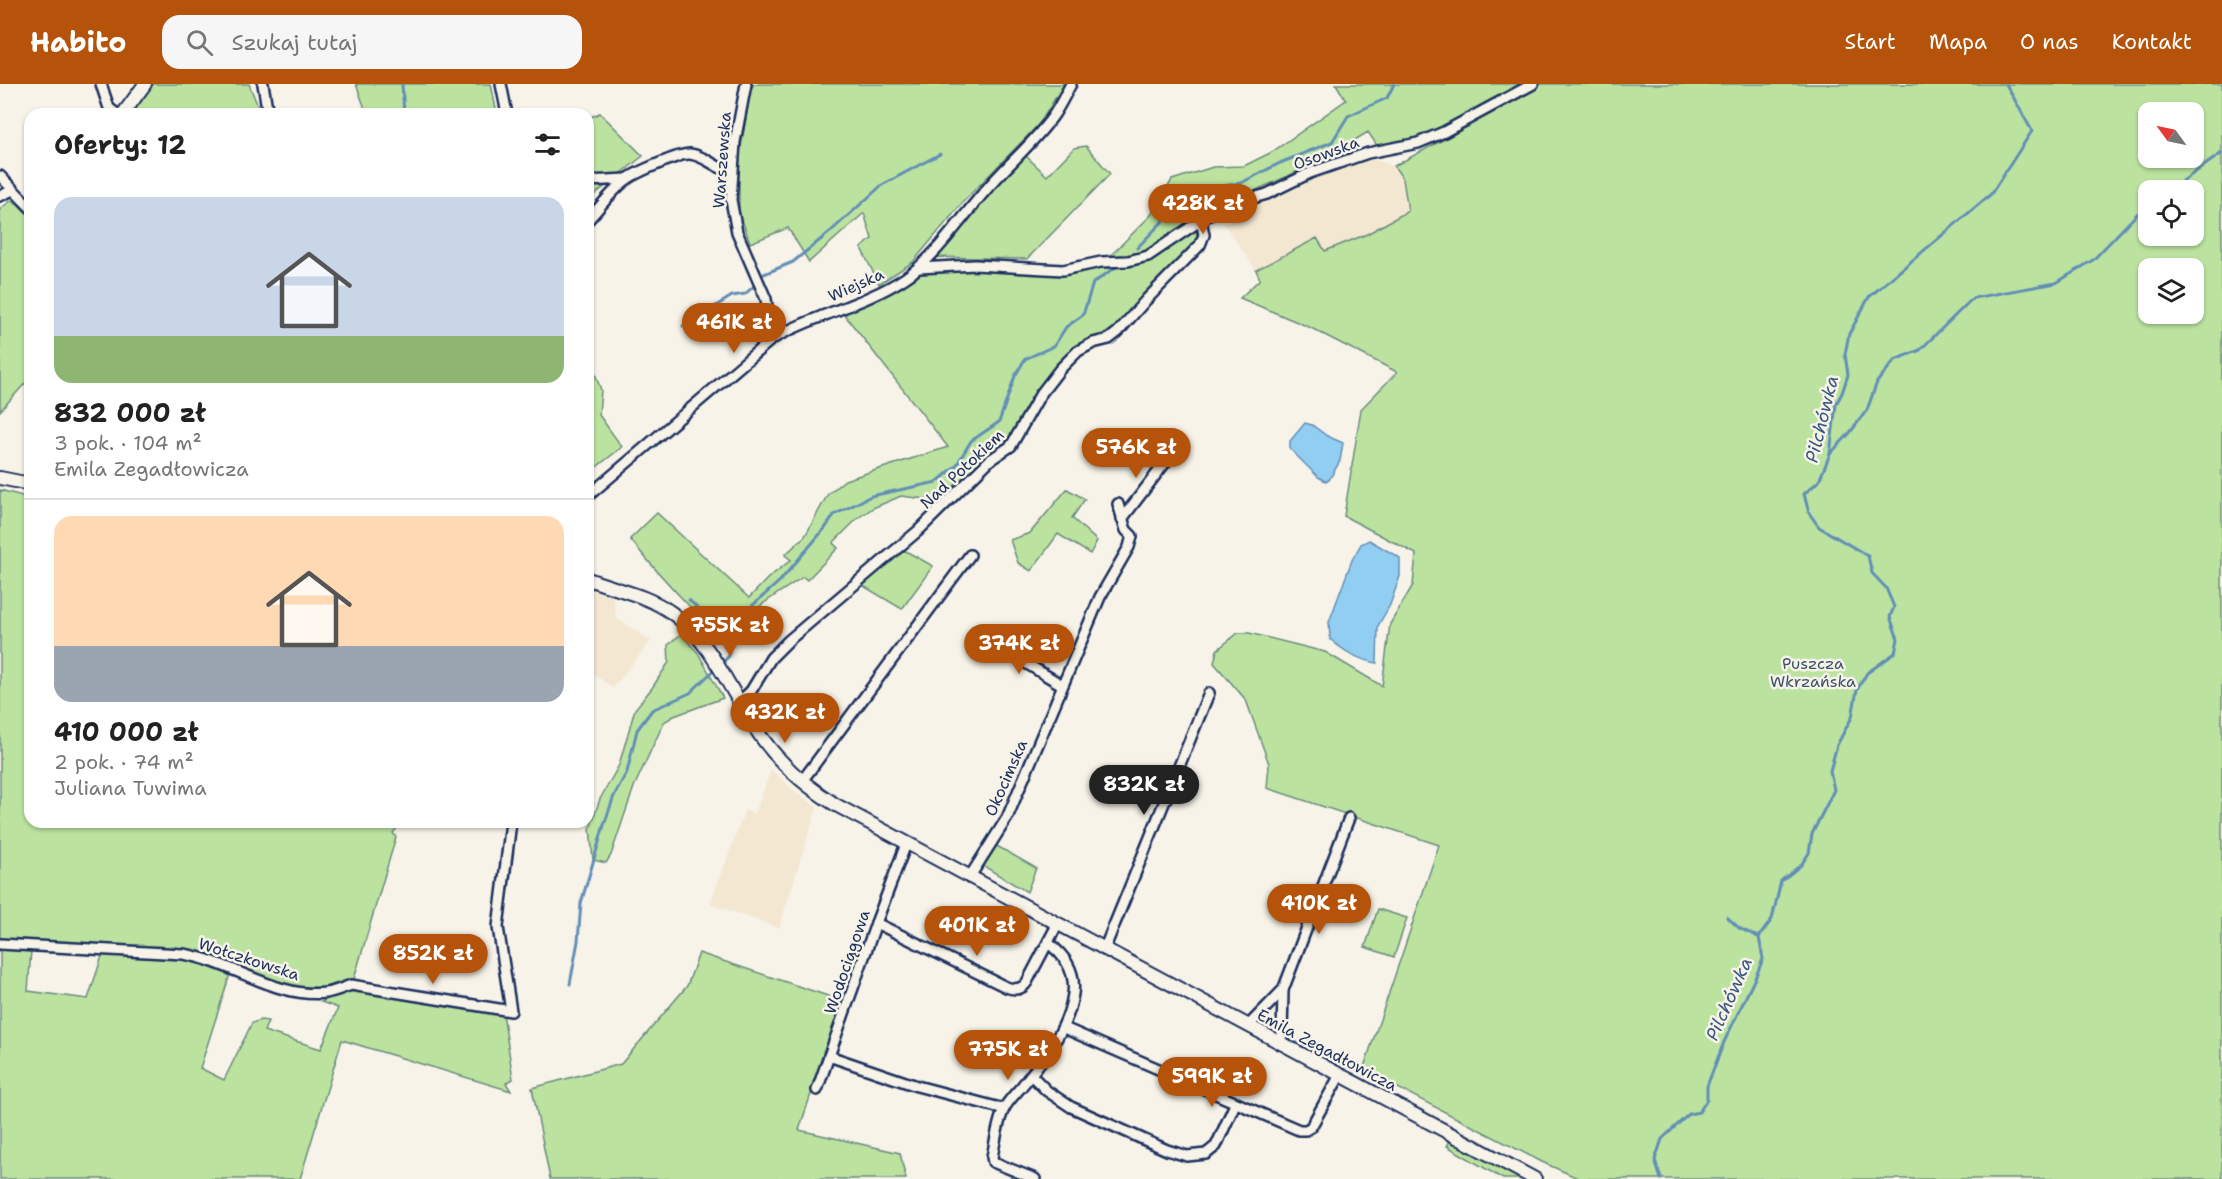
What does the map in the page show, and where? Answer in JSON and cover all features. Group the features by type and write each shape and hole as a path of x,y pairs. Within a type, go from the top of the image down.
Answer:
{"main road":[{"path":"127,108 145,84"},
{"path":"0,477 24,483"},
{"name":"Emila Zegadłowicza","path":"594,582 640,596 661,606 687,625 709,652 768,747 786,767 821,796 969,878 1535,1179"}],"street":[{"path":"101,84 109,108"},
{"path":"263,84 267,108"},
{"path":"501,84 506,108"},
{"name":"Warszewska","path":"746,84 742,93 732,172 731,200 737,232 766,299 772,339"},
{"name":"Wiejska","path":"594,491 772,339 868,298 919,268 990,184 1044,128 1055,114 1071,84"},
{"name":"Osowska","path":"919,268 975,265 1063,270 1101,261 1128,261 1148,256 1219,208 1267,194 1310,172 1368,153 1418,143 1444,132 1533,84"},
{"path":"594,181 627,179 687,153 707,159 725,171 732,172"},
{"path":"0,176 24,201"},
{"path":"594,214 627,179"},
{"path":"0,196 13,190"},
{"name":"Nad Potokiem","path":"739,702 750,691 771,658 789,640 918,531 990,460 1011,446 1040,395 1060,369 1078,351 1093,343 1109,339 1118,332 1200,245 1204,235 1201,220"},
{"path":"1122,519 1171,455"},
{"name":"Okocimska","path":"969,878 1007,818 1100,597 1129,547 1132,536 1126,530 1118,504"},
{"path":"802,781 970,555"},
{"path":"991,642 1062,685"},
{"path":"1104,950 1209,693"},
{"path":"1280,1044 1283,990 1349,818"},
{"name":"Wołczkowska","path":"0,944 183,954 208,959 293,992 326,993 351,985 511,1011 498,927 510,828"},
{"name":"Wodociągowa","path":"817,1090 906,844"},
{"path":"876,923 1012,988 1025,986 1057,925"},
{"path":"1035,1179 999,1167 992,1160 1004,1109 1064,1028 1072,1001 1073,975 1063,957 1048,944"},
{"path":"1248,1026 1283,990"},
{"path":"1064,1028 1299,1130 1306,1130 1314,1123 1340,1076"},
{"path":"829,1056 917,1086 1004,1109"},
{"path":"1031,1075 1047,1091 1071,1107 1167,1150 1187,1156 1206,1154 1216,1146 1235,1104"}],"shaded area":[{"path":"1370,158 1394,166 1403,179 1408,211 1367,234 1324,251 1317,238 1256,270 1224,224 1282,190"},
{"path":"594,591 613,597 616,618 651,641 613,688 594,674"},
{"path":"771,769 792,789 817,807 779,928 710,904 745,810 755,814"}],"green space":[{"path":"153,84 249,84 259,108 135,108"},
{"path":"356,84 491,84 496,108 365,108"},
{"path":"754,84 1064,84 1040,123 964,201 913,262 879,284 861,248 872,239 864,213 809,262 788,228 750,243 739,211 739,159 751,88"},
{"name":"Puszcza Wkrzańska","path":"1336,84 2222,84 2222,1179 1580,1179 1542,1162 1363,1070 1439,845 1267,788 1269,764 1246,700 1214,663 1217,650 1238,633 1249,633 1325,652 1382,686 1390,624 1413,585 1416,554 1344,516 1361,409 1397,372 1309,327 1240,298 1260,279 1256,270 1317,238 1325,251 1367,234 1408,211 1403,179 1394,166 1469,126 1468,115 1422,137 1378,147 1368,132 1317,163 1218,207 1195,220 1198,244 1113,332 1074,351 1014,439 950,496 947,494 925,499 901,496 873,508 858,518 833,543 838,548 807,580 803,577 764,603 746,618 732,637 721,639 630,539 657,513 749,598 768,578 791,560 785,555 805,536 828,494 845,480 948,447 840,309 919,268 1090,264 1091,270 1112,254 1151,215 1172,180 1213,167 1244,166 1272,152 1346,100"},
{"path":"600,113 643,156 594,195 594,116"},
{"path":"1086,146 1110,174 1027,259 932,257 1025,155 1047,176 1074,148"},
{"path":"12,200 24,211 24,385 0,411 0,209"},
{"path":"594,371 601,390 599,415 622,447 594,469"},
{"path":"1067,489 1085,499 1072,518 1097,541 1090,554 1058,534 1031,571 1018,563 1010,540 1030,533"},
{"path":"0,490 24,496 24,828 397,828 393,833 396,837 351,989 503,1013 513,1079 506,1083 511,1091 342,1040 300,1179 0,1179 0,947 31,950 28,991 88,999 103,953 191,959 231,971 200,1068 224,1080 252,1023 261,1020 268,1021 264,1031 321,1049 338,1008 321,1002 349,990 312,990 287,985 210,955 184,950 0,940"},
{"path":"902,549 933,566 902,609 860,584"},
{"path":"681,634 698,653 723,698 664,722 634,787 611,855 606,863 593,860 590,828 594,828 594,816 600,799 619,765 635,709 669,662 668,645"},
{"path":"995,845 1036,868 1027,892 982,865"},
{"path":"1378,909 1407,918 1394,957 1365,947"},
{"path":"699,953 843,1001 838,1009 839,1013 828,1044 823,1051 824,1055 799,1130 900,1153 906,1179 550,1179 532,1088 621,1064 687,986"},
{"path":"1450,1141 1526,1179 1503,1179 1447,1146"}],"water":[{"path":"1305,423 1343,443 1340,461 1329,480 1325,481 1318,477 1290,449 1290,441"},
{"path":"1369,540 1400,558 1400,576 1390,605 1378,626 1377,663 1352,654 1330,639 1329,622 1352,560 1361,544"}],"waterway":[{"path":"402,84 404,108"},
{"path":"1137,248 1163,221 1167,204 1181,193 1241,183 1280,163 1332,142 1348,116 1387,98 1394,84"},
{"name":"Pilchówka","path":"1661,1179 1655,1160 1662,1139 1689,1114 1699,1112 1707,1100 1707,1086 1724,1042 1763,959 1759,937 1772,919 1781,881 1801,865 1809,853 1812,834 1834,790 1830,771 1837,745 1852,717 1857,690 1867,673 1895,653 1898,639 1890,617 1894,607 1886,588 1872,573 1868,556 1819,527 1809,513 1804,494 1819,481 1830,454 1836,404 1848,375 1845,354 1849,334 1869,297 1991,194 2032,131 2006,84"},
{"path":"2184,180 2222,153"},
{"path":"764,274 793,262 882,185 940,154"},
{"path":"1830,454 1867,410 1877,382 1895,360 1920,350 1973,298 2056,283 2093,260 2138,214"},
{"path":"722,663 729,656 729,635 735,621 780,581 834,515 871,496 937,482 956,466 971,441 999,422 1015,376 1025,359 1054,346 1066,327 1083,315 1093,283 1119,265"},
{"path":"683,326 732,296 745,294 754,286"},
{"path":"689,600 706,616 717,617 728,634"},
{"path":"570,984 578,941 581,903 614,796 627,772 637,730 652,710 690,693 715,669"},
{"path":"1727,917 1739,928 1758,937"},
{"path":"1295,1042 1319,1054"},
{"path":"1325,1058 1339,1066"}]}
